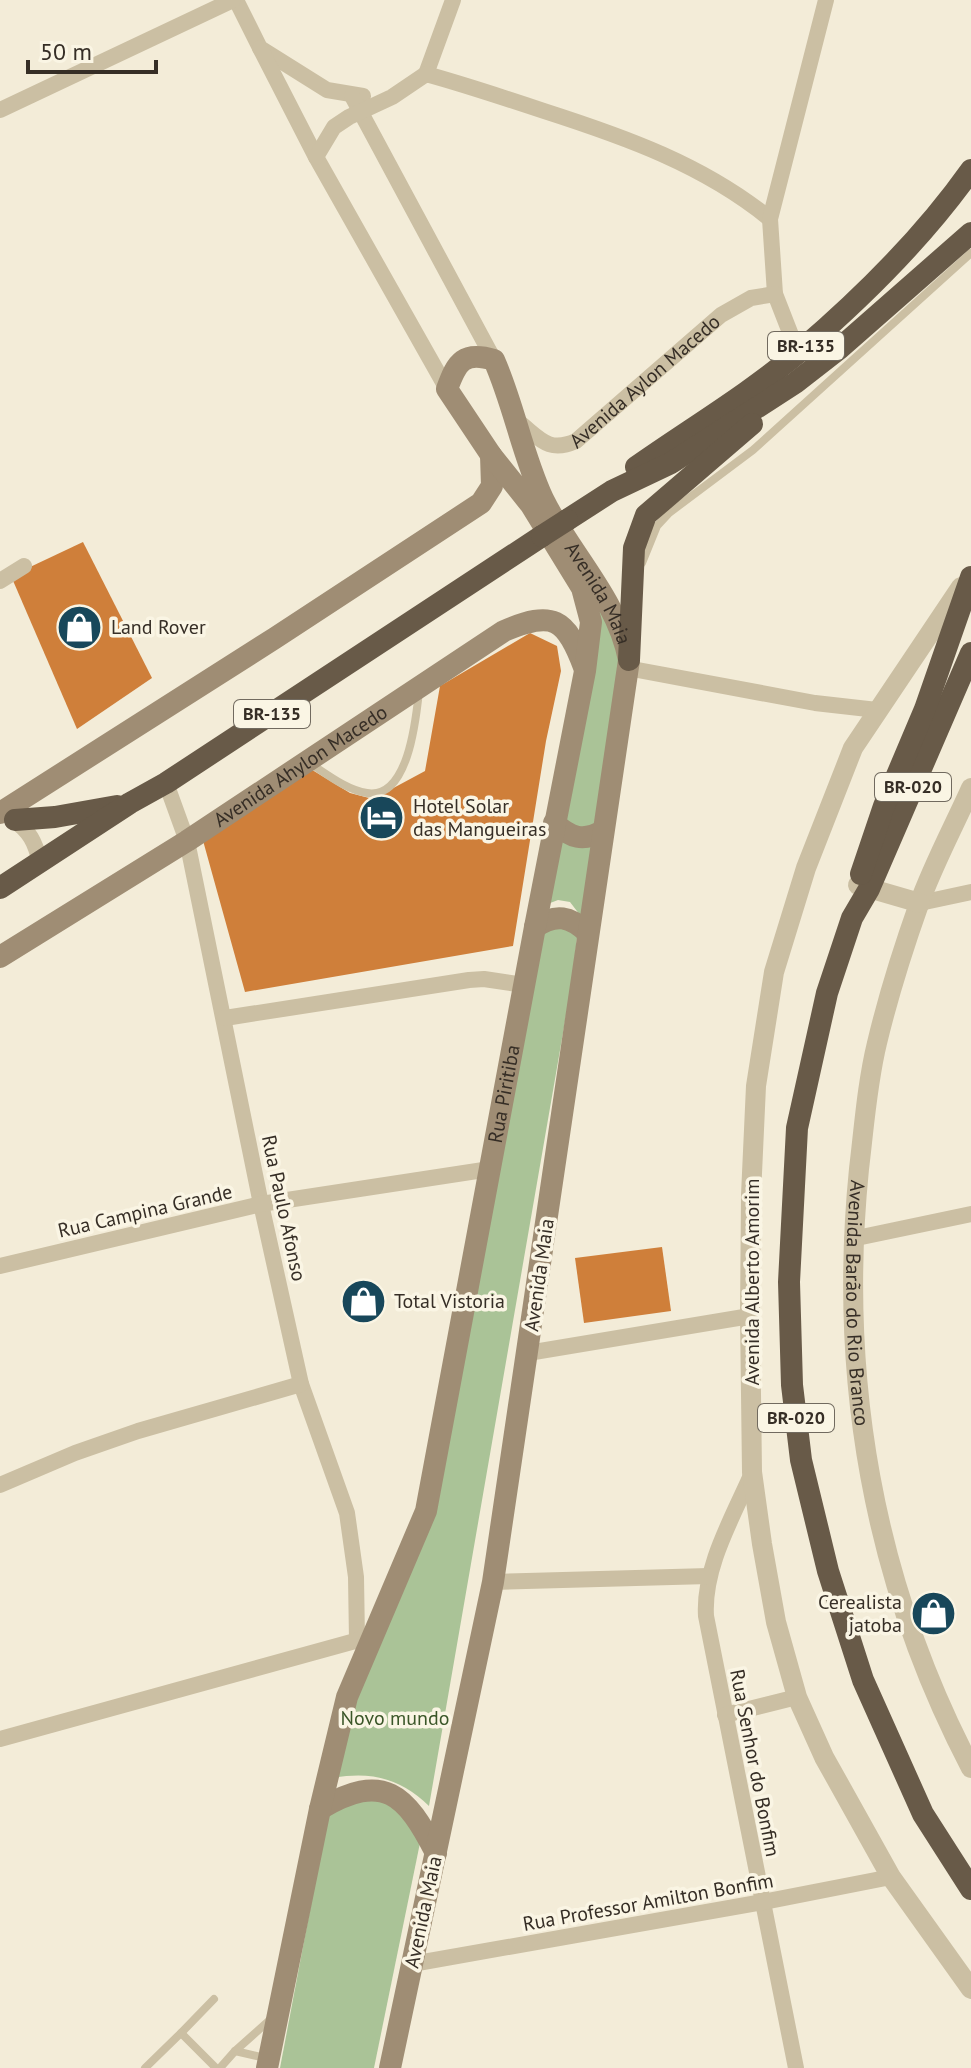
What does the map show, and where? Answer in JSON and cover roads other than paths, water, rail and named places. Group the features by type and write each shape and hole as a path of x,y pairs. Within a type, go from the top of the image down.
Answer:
{"highway":[{"name":"BR-135","path":"612,491 635,468 798,353 867,291 905,251 971,170"},
{"name":"BR-135","path":"0,888 130,803 550,542 567,520 612,491 671,463 795,383 840,348 971,233"},
{"path":"628,664 634,548 646,515 840,348"},
{"path":"863,887 884,806 925,709 971,574"},
{"name":"BR-020","path":"971,653 863,887 827,993 797,1128 789,1282 792,1385 799,1445 828,1571 863,1680 923,1814 971,1889"},
{"path":"4,815 55,817 130,803"}],"main road":[{"path":"447,389 453,372 465,358 478,355 494,360"},
{"name":"Avenida Maia","path":"390,2068 493,1582 628,664 624,634 616,618 542,497 494,360"},
{"name":"Rua Piritiba","path":"268,2064 320,1809 347,1697 364,1638 408,1558 426,1511 585,671 591,622 582,588 550,542 531,505 491,455 447,389"},
{"path":"4,815 481,503 492,486 491,455"},
{"name":"Avenida Ahylon Macedo","path":"0,957 187,841 504,631 539,618 556,620 575,641 585,671"},
{"path":"554,823 577,838 603,831"},
{"path":"535,927 556,917 567,917 588,933"},
{"path":"320,1809 345,1794 384,1792 411,1809 436,1853"}],"street":[{"path":"0,110 235,0 316,157 447,389"},
{"path":"316,157 334,127 392,97 426,74 453,0"},
{"path":"798,353 775,294 770,219 820,2"},
{"path":"260,48 327,90 352,96 392,97"},
{"path":"426,74 606,131 668,156 740,195 770,219"},
{"path":"352,96 494,360"},
{"name":"Avenida Aylon Macedo","path":"516,420 547,445 560,448 576,441 721,315 751,298 775,294"},
{"path":"0,581 24,566"},
{"name":"Avenida Alberto Amorim","path":"971,574 853,748 823,821 774,972 756,1086 750,1316 752,1472 776,1622 797,1697 824,1757 891,1877 971,1989"},
{"path":"628,664 815,703 877,710"},
{"name":"Rua Paulo Afonso","path":"166,783 187,841 301,1384 347,1513 364,1638"},
{"name":"Avenida Barão do Rio Branco","path":"971,788 920,903 877,1045 852,1239 854,1354 868,1466 892,1576 925,1670 962,1732 971,1768"},
{"path":"4,815 29,832 35,841 40,862"},
{"path":"863,887 920,903 971,892"},
{"path":"225,1018 469,980 524,985"},
{"name":"Rua Campina Grande","path":"0,1266 261,1204 490,1169"},
{"path":"852,1239 971,1214"},
{"path":"528,1353 750,1316"},
{"path":"0,1485 75,1453 138,1431 301,1384"},
{"name":"Rua Senhor do Bonfim","path":"752,1472 709,1576 705,1595 706,1616 796,2068"},
{"path":"493,1582 709,1576"},
{"path":"0,1739 364,1638"},
{"path":"725,1715 797,1697"},
{"name":"Rua Professor Amilton Bonfim","path":"412,1964 891,1877"}],"lane":[{"path":"630,594 657,526 669,513 753,450 971,253"},
{"path":"307,761 357,791 377,793 392,786 408,754 420,688"},
{"path":"145,2068 214,1999"},
{"path":"181,2033 218,2068 279,2012"},
{"path":"235,2051 258,2055 268,2064"}],"place":[{"name":"Land Rover","path":"80,627"},
{"name":"Hotel Solar das Mangueiras","path":"382,818"},
{"name":"Total Vistoria","path":"363,1301"},
{"name":"Cerealista jatoba","path":"933,1613"}],"park label":[{"name":"Novo mundo","path":"395,1718"}]}
